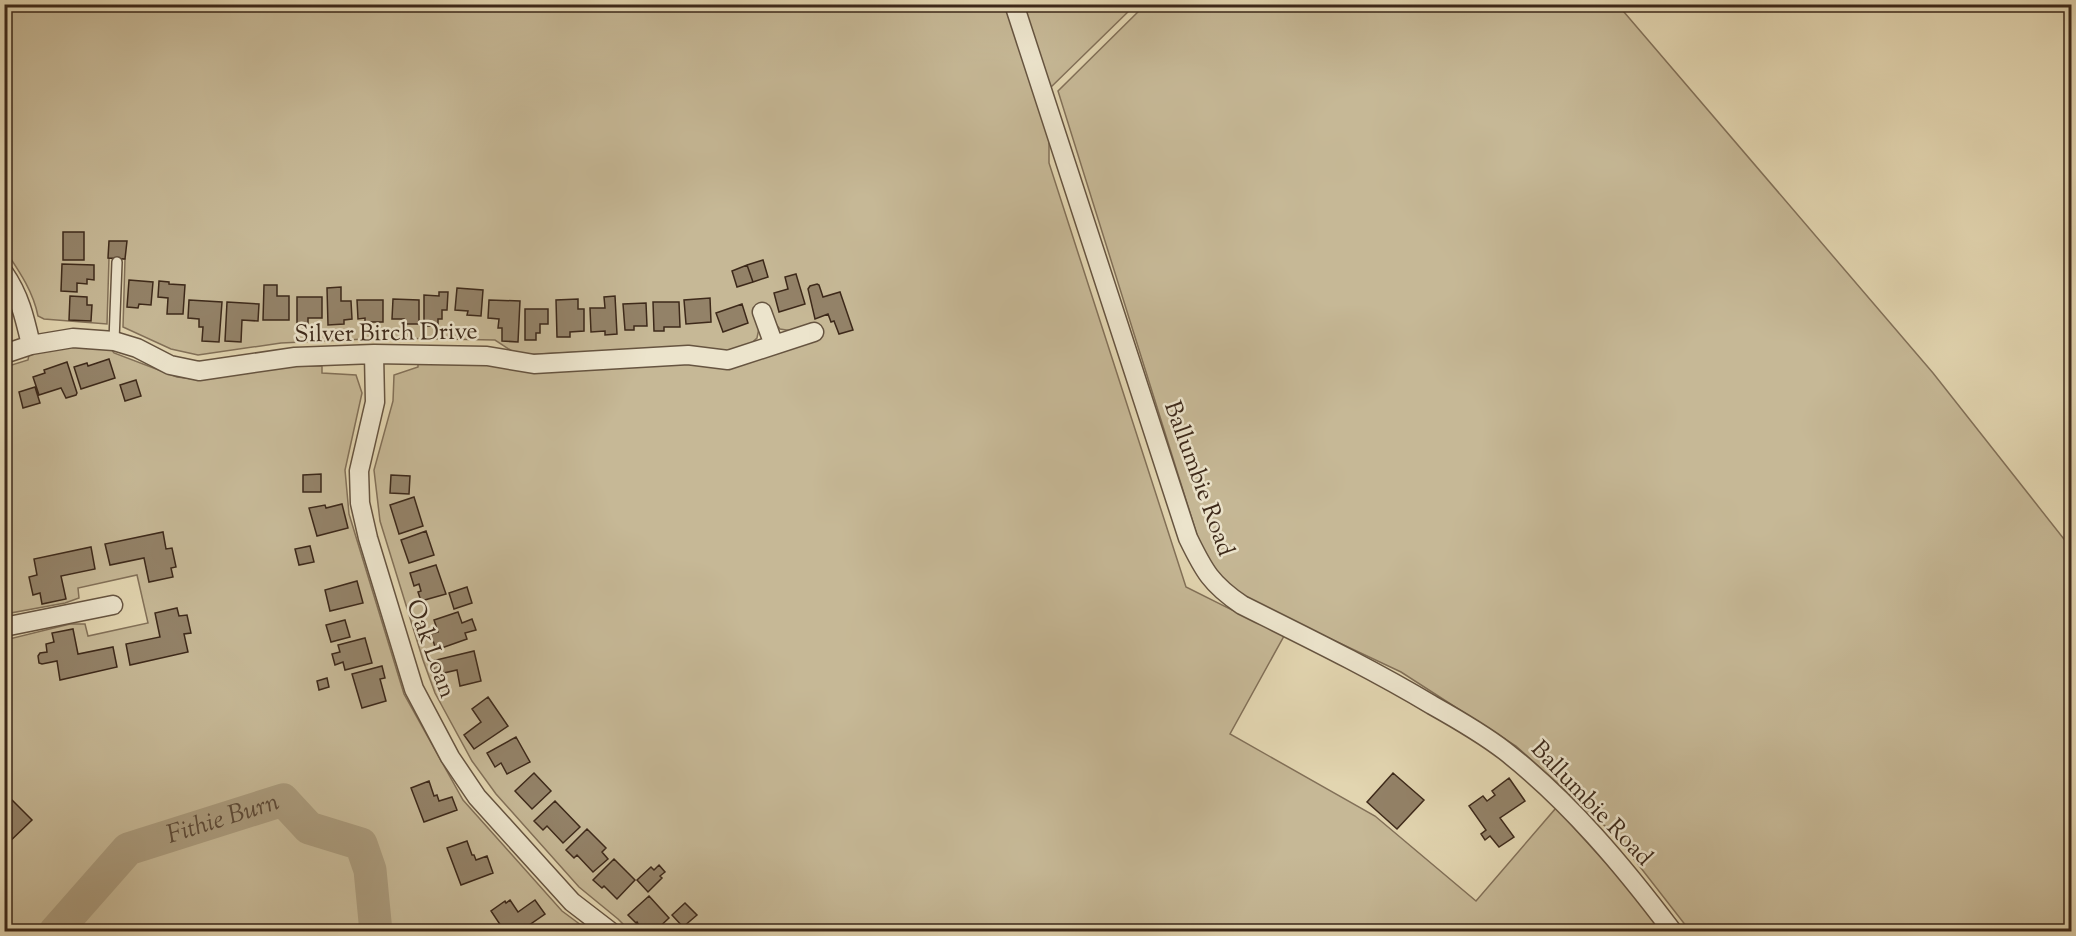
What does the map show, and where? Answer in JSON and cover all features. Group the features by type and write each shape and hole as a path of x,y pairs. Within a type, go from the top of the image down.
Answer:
{"street":[{"name":"Ballumbie Road","path":"1014,4 1188,538 1203,570 1220,590 1242,605 1392,681 1504,751 1562,802 1639,887 1673,932"},
{"path":"4,273 13,285 23,307 31,345"},
{"path":"762,312 774,345"},
{"name":"Silver Birch Drive","path":"4,354 31,345 73,338 114,341 137,348 170,365 199,370 295,357 374,354 487,356 534,364 688,355 728,360 814,332"},
{"name":"Oak Loan","path":"374,354 375,402 359,471 360,503 368,538 414,689 450,757 477,796 572,902 610,932"},
{"path":"4,627 112,605"}],"lane":[{"path":"114,341 117,262"}],"shaded area":[{"path":"4,5 1135,5 1049,89 1049,163 1186,587 1284,636 1230,734 1375,816 1476,901 1556,808 1633,893 1663,931 630,931 579,887 496,794 472,761 435,693 380,521 374,470 393,401 394,375 418,367 418,361 688,362 729,367 792,331 780,329 774,322 759,328 757,338 747,347 719,352 687,347 518,355 495,340 388,338 281,343 198,355 171,349 123,327 125,259 109,258 107,324 44,319 38,316 29,290 5,250"},
{"path":"1145,5 1618,5 1933,373 2071,548 2071,931 1690,931 1616,836 1516,746 1401,672 1244,598 1214,572 1197,535 1058,91"},
{"path":"56,348 111,349 114,353 177,377 202,380 285,366 322,366 322,373 356,375 362,393 345,470 349,514 404,694 463,800 562,911 589,931 5,932 5,640 70,624 85,624 88,636 148,623 137,575 78,588 79,598 65,603 5,614 5,363 8,361 12,365 28,360 29,354"}],"building":[{"path":"63,232 84,232 84,260 63,260"},
{"path":"109,241 127,241 125,259 108,258"},
{"path":"763,260 768,277 753,282 747,265"},
{"path":"62,264 94,265 94,280 87,279 87,284 77,283 77,292 61,291"},
{"path":"747,265 753,282 737,287 732,271"},
{"path":"796,274 805,304 779,312 774,293 788,289 785,277"},
{"path":"129,280 153,282 151,305 139,304 138,308 127,307"},
{"path":"159,281 185,285 183,314 167,314 168,298 158,297"},
{"path":"817,284 823,297 840,292 853,330 839,334 834,321 831,322 828,314 815,319 808,289"},
{"path":"264,285 277,285 277,296 289,296 289,320 263,320"},
{"path":"341,287 341,301 351,301 352,319 344,320 344,324 328,325 327,288"},
{"path":"457,288 483,290 481,316 467,315 468,311 455,310"},
{"path":"439,292 448,292 447,310 442,310 442,319 438,319 438,326 424,326 424,295 439,296"},
{"path":"70,296 87,297 87,305 92,305 91,321 69,320"},
{"path":"615,296 617,334 605,335 605,331 591,332 590,308 605,308 604,297"},
{"path":"297,297 322,297 322,318 308,318 308,323 297,323"},
{"path":"710,298 711,322 686,324 684,300"},
{"path":"393,299 419,300 419,324 404,324 404,319 392,319"},
{"path":"578,299 578,309 584,309 584,331 570,332 570,337 557,337 556,300"},
{"path":"189,300 222,302 219,342 202,341 203,327 199,327 199,319 188,318"},
{"path":"357,300 383,300 383,322 365,322 365,318 358,319"},
{"path":"489,300 520,301 518,342 502,341 502,328 498,328 499,319 488,318"},
{"path":"227,302 259,304 258,321 242,320 241,342 225,341"},
{"path":"653,302 679,302 680,327 664,327 664,331 654,331"},
{"path":"646,303 647,326 634,326 634,330 625,330 623,304"},
{"path":"742,304 748,323 723,332 716,313"},
{"path":"525,309 548,309 548,324 540,324 540,333 536,333 536,340 525,340"},
{"path":"109,359 115,378 81,389 74,367 87,363 88,366"},
{"path":"67,362 76,395 66,398 61,388 39,395 33,377 45,373 44,370"},
{"path":"136,380 141,396 125,401 120,385"},
{"path":"35,387 40,403 23,408 19,392"},
{"path":"321,474 321,492 303,492 303,475"},
{"path":"391,475 410,476 409,494 390,493"},
{"path":"414,497 423,526 399,534 390,505"},
{"path":"342,504 348,528 317,536 309,508 325,505 326,508"},
{"path":"426,531 434,555 409,563 401,540"},
{"path":"163,532 166,549 172,548 176,567 171,568 173,577 149,582 144,558 110,565 105,544"},
{"path":"310,546 314,562 299,565 295,549"},
{"path":"91,547 95,569 61,576 66,599 42,604 40,593 33,595 29,577 37,575 34,559"},
{"path":"436,565 446,594 421,601 418,592 421,591 419,584 414,586 410,573"},
{"path":"357,581 363,603 330,611 325,590"},
{"path":"467,587 472,603 454,609 449,593"},
{"path":"177,608 179,616 187,615 191,633 184,634 188,652 130,665 126,644 160,637 155,613"},
{"path":"458,612 462,623 472,619 476,630 465,633 467,639 436,650 431,634 438,632 434,620"},
{"path":"345,620 350,637 331,642 326,625"},
{"path":"73,629 78,654 113,647 117,667 60,680 57,661 39,663 40,653 47,652 46,644 54,642 52,633"},
{"path":"365,638 372,663 345,670 343,662 335,665 332,654 340,652 338,645"},
{"path":"474,651 481,681 460,686 457,670 435,675 432,661"},
{"path":"382,666 385,678 380,679 386,701 362,708 352,674"},
{"path":"327,678 329,687 319,690 317,681"},
{"path":"488,697 508,726 474,749 464,735 481,722 472,709"},
{"path":"516,737 530,762 507,774 501,763 495,767 487,753"},
{"path":"534,773 551,791 532,809 515,791"},
{"path":"1393,773 1424,800 1397,829 1367,802"},
{"path":"1509,778 1525,801 1500,818 1514,837 1499,847 1490,836 1485,840 1481,834 1486,830 1469,806 1483,796 1487,801 1495,795 1492,791"},
{"path":"429,781 434,796 437,795 439,801 452,797 457,810 424,822 411,788"},
{"path":"4,792 32,820 4,847"},
{"path":"555,801 580,827 563,843 547,826 543,830 534,821"},
{"path":"587,829 606,848 602,852 608,859 593,872 577,855 574,858 566,850"},
{"path":"467,841 476,860 487,856 493,873 461,885 447,848"},
{"path":"614,859 635,880 617,899 604,886 602,888 593,880"},
{"path":"659,865 665,872 648,892 637,880 651,867 654,870"},
{"path":"649,896 669,918 654,932 643,932 637,922 628,915"},
{"path":"510,900 518,912 535,900 545,914 519,932 505,932 491,911"},
{"path":"685,903 697,915 683,927 672,915"}],"waterway":[{"name":"Fithie Burn","path":"55,932 128,849 283,800 309,828 361,844 370,870 376,932"}]}
